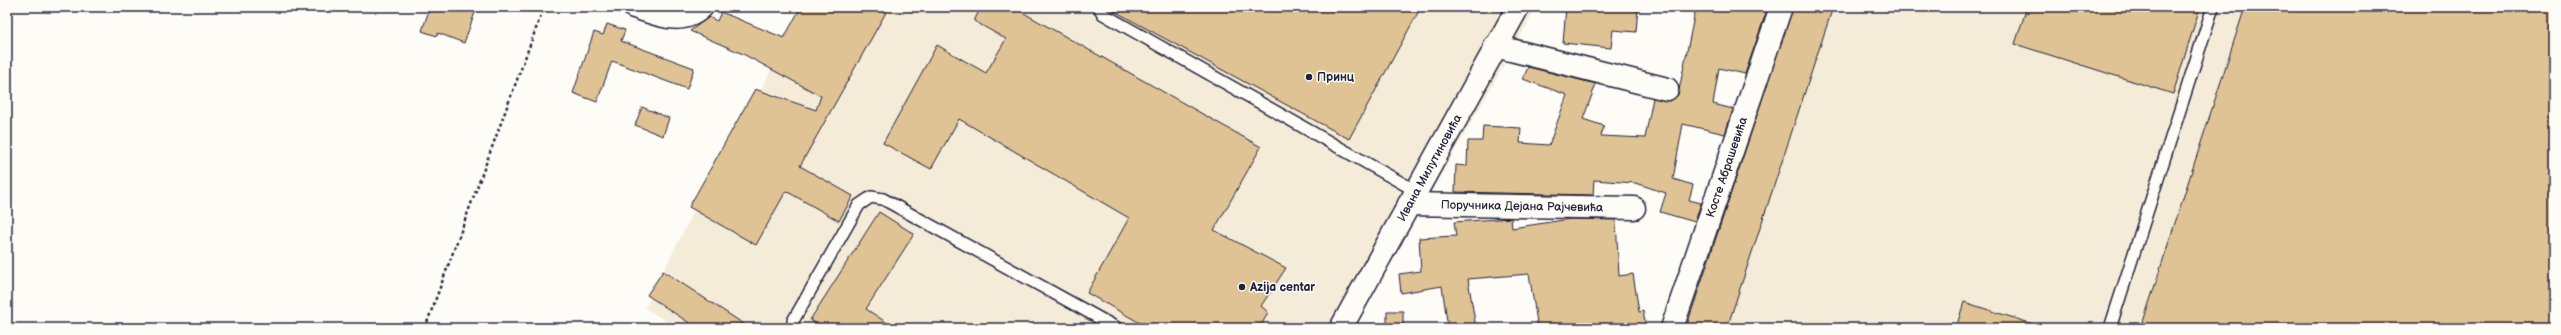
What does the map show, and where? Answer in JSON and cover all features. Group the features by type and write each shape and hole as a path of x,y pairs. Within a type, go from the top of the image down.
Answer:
{"street":[{"path":"634,7 675,20 688,16 702,7"},
{"name":"Ивана Милутиновића","path":"1341,328 1495,46 1518,7"},
{"name":"Косте Абрашевића","path":"1672,328 1782,7"},
{"path":"1495,46 1667,89"},
{"name":"Поручника Дејана Рајчевића","path":"1412,198 1634,208"}],"lane":[{"path":"1099,7 1103,14 1412,198"},
{"path":"2110,328 2213,7"},
{"path":"793,328 794,321 859,205 871,197 882,199 1117,328"}],"path":[{"path":"425,328 544,7"}],"shaded area":[{"path":"806,7 1537,7 1354,328 677,328 645,308 698,203"},
{"path":"1792,7 2554,7 2554,328 1686,328"}],"building":[{"path":"430,7 477,7 464,43 438,33 437,36 422,31"},
{"path":"801,7 889,7 800,166 853,196 839,221 786,191 756,245 689,207 755,89 816,110 821,96 743,54 690,31 709,17 717,21 721,12 784,38"},
{"path":"981,7 1013,7 1261,147 1214,230 1286,268 1261,306 1268,312 1260,328 1149,328 1087,293 1129,218 959,119 931,169 883,143 937,45 986,73 1006,39 974,21"},
{"name":"Принц","path":"1107,7 1421,7 1349,139"},
{"path":"1566,7 1638,7 1636,32 1613,30 1611,48 1563,43"},
{"path":"1696,7 1768,7 1745,74 1719,68 1713,104 1733,109 1725,134 1683,124 1673,179 1693,185 1689,200 1701,203 1695,222 1660,212 1666,193 1635,183 1594,180 1593,195 1455,192 1456,165 1467,166 1468,141 1482,141 1483,126 1521,128 1520,143 1549,145 1567,95 1523,79 1528,67 1596,84 1583,119 1604,126 1601,136 1645,138 1653,98 1670,101 1678,95"},
{"path":"1793,7 1833,7 1727,328 1686,328"},
{"path":"2027,7 2200,7 2173,94 2015,44"},
{"path":"2245,7 2554,7 2554,328 2141,328"},
{"path":"607,24 625,30 621,41 694,68 687,89 612,61 597,102 573,93 594,32 603,35"},
{"path":"642,107 669,118 663,136 635,125"},
{"path":"879,212 914,234 866,309 895,328 822,328 810,320"},
{"path":"1511,218 1512,228 1570,219 1616,220 1619,276 1633,274 1639,312 1643,311 1646,328 1538,328 1529,274 1468,279 1476,328 1448,328 1442,286 1401,293 1399,274 1421,271 1419,238 1456,236 1454,222"},
{"path":"663,271 750,328 697,328 647,295"},
{"path":"1964,302 2036,325 2035,328 1956,328"},
{"path":"1387,311 1403,311 1403,328 1387,328"}],"place":[{"name":"Принц","path":"1309,77"},
{"name":"Azija centar","path":"1242,287"}]}
